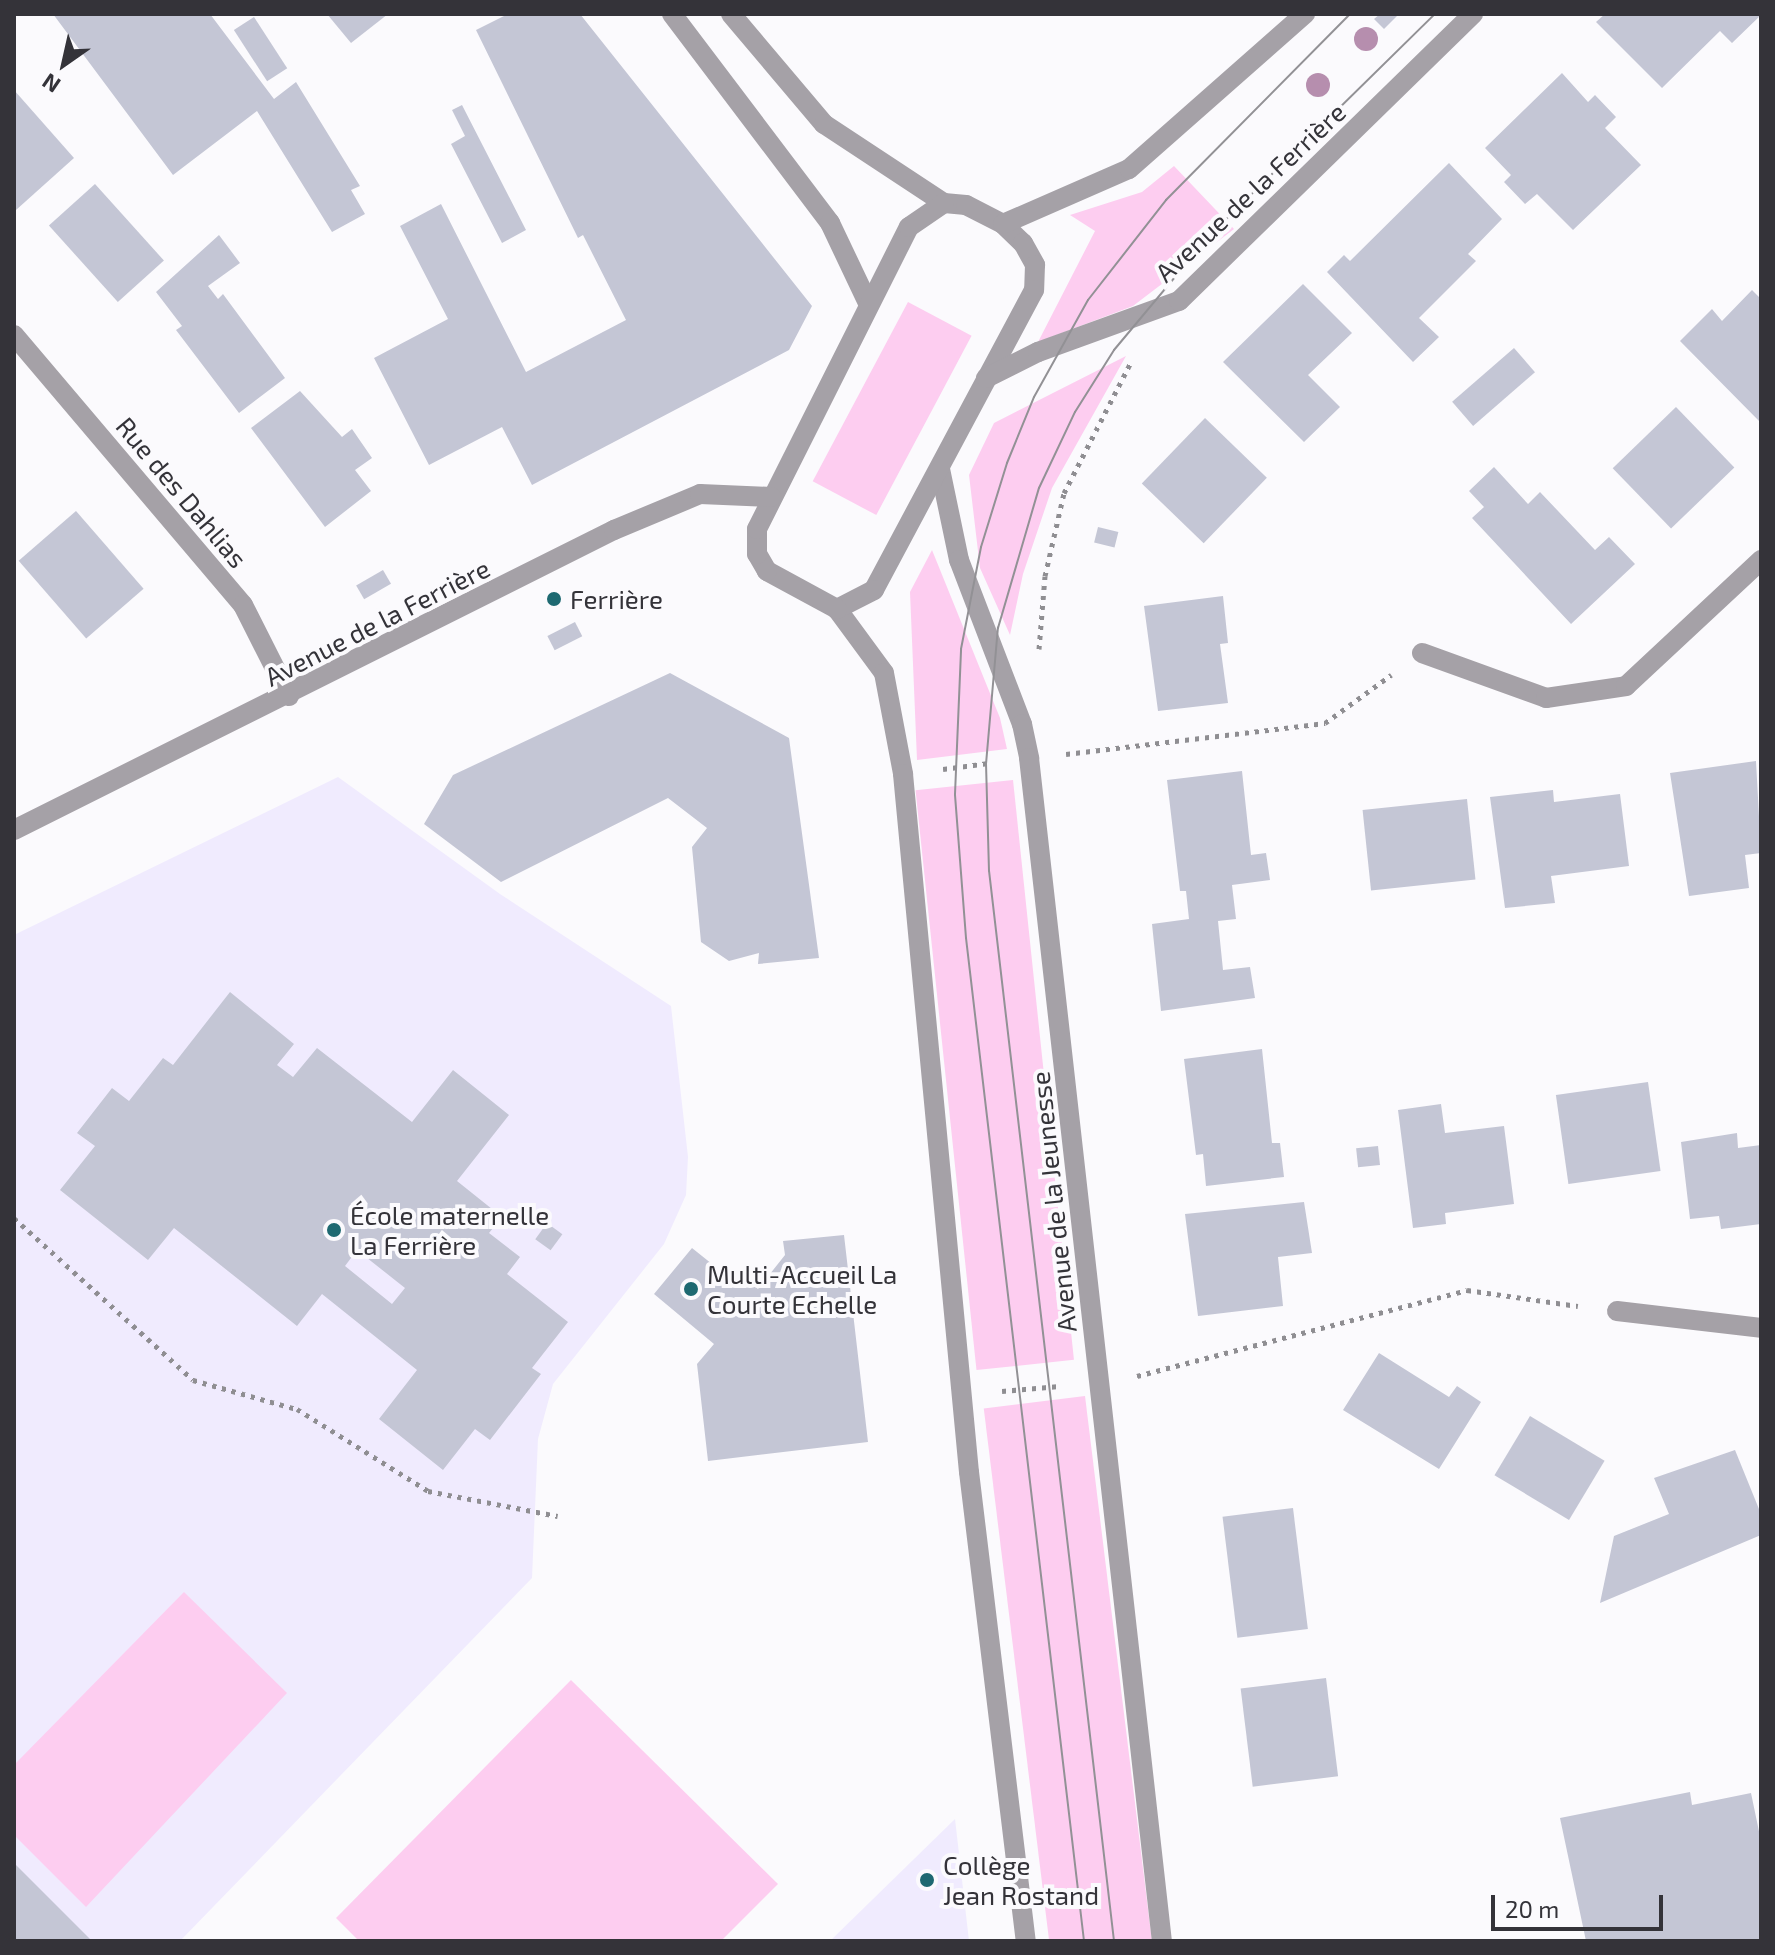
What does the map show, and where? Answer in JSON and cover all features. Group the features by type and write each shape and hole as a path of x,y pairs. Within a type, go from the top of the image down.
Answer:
{"street":[{"path":"672,14 830,223 868,303"},
{"path":"731,14 824,124 944,203 966,205 1003,224 1023,243 1035,265 1034,290 874,590 837,609"},
{"path":"1003,224 1129,169 1305,14"},
{"name":"Avenue de la Ferrière","path":"986,378 1038,352 1179,301 1473,14"},
{"path":"944,203 909,227 868,303 771,497 757,529 757,554 767,571 837,609 884,673 903,774 961,1392 1026,1941"},
{"name":"Rue des Dahlias","path":"14,335 243,605 289,696"},
{"name":"Avenue de la Jeunesse","path":"940,469 959,560 1022,724 1029,758 1162,1941"},
{"name":"Avenue de la Ferrière","path":"14,830 289,696 614,530 700,494 771,497"},
{"path":"1422,653 1546,698 1626,686 1761,560"},
{"path":"1617,1311 1761,1328"}],"path":[{"path":"1039,652 1045,576 1064,493 1135,357"},
{"path":"903,774 1325,723 1422,653"},
{"path":"14,1218 193,1380 297,1409 428,1491 558,1516"},
{"path":"961,1392 1100,1386 1467,1290 1617,1311"}],"shaded area":[{"path":"1174,166 1234,229 1133,306 1038,342 1095,231 1070,215 1142,192"},
{"path":"908,302 972,336 876,515 813,481"},
{"path":"1126,356 1052,488 1023,574 1010,635 980,568 969,475 994,423"},
{"path":"932,550 1000,718 1007,749 917,760 910,592"},
{"path":"338,777 500,894 671,1006 688,1157 686,1195 664,1244 553,1384 538,1439 532,1578 180,1941 14,1941 14,935"},
{"path":"1013,780 1074,1360 976,1370 916,790"},
{"path":"1085,1396 1152,1941 1049,1941 984,1408"},
{"path":"184,1592 287,1693 86,1907 14,1835 14,1765"},
{"path":"571,1680 778,1884 721,1941 359,1941 336,1918"},
{"name":"Collège Jean Rostand","path":"955,1819 969,1941 830,1941"}],"building":[{"path":"53,14 210,14 274,99 296,82 360,186 351,190 365,214 332,232 257,111 173,175"},
{"path":"327,14 388,14 351,43"},
{"path":"508,14 580,14 812,306 789,350 532,485 502,427 429,465 374,358 448,319 400,226 441,204 526,372 626,320 583,235 578,238 476,30"},
{"path":"1380,14 1399,14 1384,29 1374,19"},
{"path":"1605,14 1761,15 1732,43 1720,31 1662,88 1596,22"},
{"path":"254,17 287,68 267,81 234,30"},
{"path":"1562,73 1588,102 1595,95 1616,117 1605,128 1641,165 1573,230 1537,194 1525,204 1504,182 1511,175 1485,148"},
{"path":"14,90 74,158 16,210 14,207"},
{"path":"462,105 526,230 502,243 451,144 465,136 452,110"},
{"path":"1449,163 1502,219 1468,254 1476,261 1419,318 1439,337 1413,362 1327,272 1344,255 1350,261"},
{"path":"95,184 164,261 118,302 49,225"},
{"path":"219,235 240,263 208,286 218,299 223,294 285,378 239,413 176,330 182,326 156,292"},
{"path":"1303,284 1352,333 1308,375 1340,407 1304,442 1223,362"},
{"path":"1752,290 1761,299 1761,423 1680,341 1712,309 1722,321"},
{"path":"1514,348 1535,372 1473,426 1452,402"},
{"path":"300,391 342,437 352,429 372,458 355,470 371,491 325,527 251,428"},
{"path":"1676,407 1734,467 1671,529 1613,468"},
{"path":"1205,418 1267,478 1204,543 1142,483"},
{"path":"1494,467 1528,504 1540,492 1595,550 1609,537 1635,564 1571,624 1472,518 1484,507 1469,491"},
{"path":"76,511 144,589 86,639 19,561"},
{"path":"1098,527 1118,532 1115,548 1094,543"},
{"path":"383,570 391,584 364,599 356,586"},
{"path":"1223,596 1228,643 1220,644 1228,703 1158,711 1144,606"},
{"path":"575,622 582,636 555,650 547,636"},
{"path":"670,673 789,738 819,958 758,964 759,953 729,961 701,942 692,847 707,828 668,798 501,882 424,824 453,775"},
{"path":"1756,761 1761,853 1745,855 1749,888 1689,896 1670,773"},
{"path":"1242,771 1251,855 1266,853 1270,880 1232,885 1236,919 1218,921 1223,970 1250,967 1255,998 1161,1011 1152,924 1189,919 1186,891 1180,891 1167,780"},
{"path":"1553,790 1554,802 1620,794 1629,866 1551,876 1555,903 1505,908 1490,797"},
{"path":"1467,799 1475,880 1371,891 1363,810"},
{"name":"École maternelle La Ferrière","path":"230,992 294,1044 277,1065 293,1077 317,1048 412,1122 453,1070 509,1115 457,1181 502,1217 489,1233 520,1257 507,1274 568,1322 532,1368 541,1374 490,1440 475,1429 443,1470 379,1419 417,1370 322,1294 297,1326 174,1228 148,1260 60,1190 95,1146 77,1133 112,1088 129,1101 163,1058 173,1065","holes":["357,1250 405,1288 392,1304 345,1266"]},
{"path":"1262,1049 1272,1143 1280,1143 1284,1177 1206,1186 1203,1154 1196,1155 1184,1059"},
{"path":"1648,1082 1661,1171 1568,1184 1556,1095"},
{"path":"1441,1104 1445,1133 1504,1126 1514,1204 1445,1213 1446,1224 1413,1228 1398,1110"},
{"path":"1737,1133 1738,1148 1761,1145 1761,1224 1721,1229 1719,1216 1690,1219 1681,1142"},
{"path":"1378,1146 1380,1165 1358,1167 1356,1148"},
{"path":"1304,1202 1312,1253 1278,1257 1283,1306 1198,1316 1185,1214"},
{"path":"547,1223 562,1234 551,1250 535,1239"},
{"path":"844,1235 868,1442 708,1461 697,1364 714,1344 654,1294 692,1248 732,1280 738,1273 758,1289 785,1255 783,1241"},
{"path":"1379,1353 1449,1397 1457,1386 1481,1402 1439,1469 1343,1410"},
{"path":"1530,1416 1605,1461 1569,1520 1494,1475"},
{"path":"1735,1450 1761,1514 1761,1535 1600,1603 1614,1536 1669,1514 1654,1478"},
{"path":"1293,1508 1308,1629 1237,1638 1223,1517"},
{"path":"1326,1678 1338,1776 1253,1787 1241,1688"},
{"path":"1690,1792 1692,1805 1751,1793 1761,1841 1761,1941 1586,1941 1560,1818"},
{"path":"14,1863 92,1941 14,1941"}],"tram line":[{"path":"1084,1941 966,938 955,794 961,649 981,547 1007,463 1034,397 1088,300 1166,200 1350,14"},
{"path":"1114,1941 989,871 986,764 998,628 1039,488 1075,412 1114,350 1212,233 1435,14"}],"place":[{"name":"Ferrière","path":"554,599"},
{"name":"École maternelle La Ferrière","path":"334,1230"},
{"name":"Multi-Accueil La Courte Echelle","path":"691,1289"},
{"name":"Collège Jean Rostand","path":"927,1880"}]}
